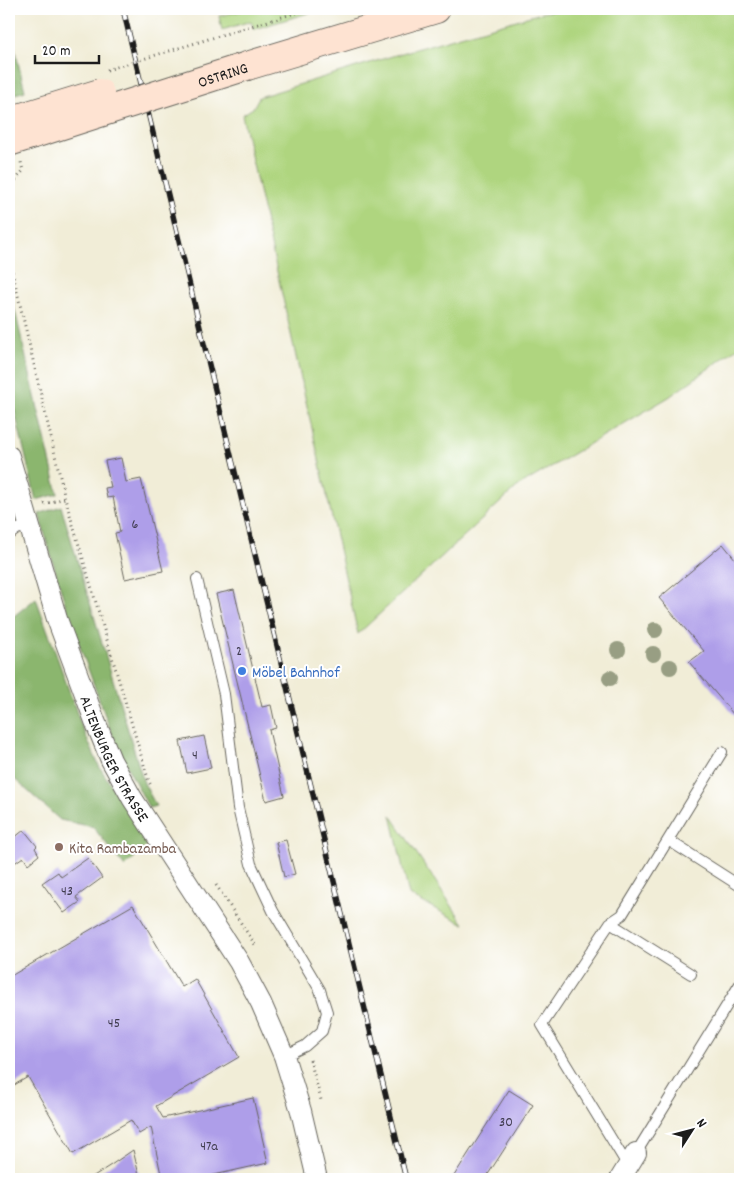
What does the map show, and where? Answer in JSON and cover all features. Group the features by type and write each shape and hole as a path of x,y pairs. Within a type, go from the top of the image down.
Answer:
{"main road":[{"name":"OSTRING","path":"9,121 337,19 378,9"},
{"name":"OSTRING","path":"9,142 243,48 436,9"}],"street":[{"name":"ALTENBURGER STRASSE","path":"9,456 57,619 111,760 144,818 239,962 261,1003 284,1056 317,1179"}],"lane":[{"path":"9,536 17,529 29,526"},
{"path":"197,579 224,694 238,808 251,864 273,911 320,990 327,1012 322,1031 305,1046 284,1056"},
{"path":"722,752 622,916 610,923 542,1025 628,1166 740,984"},
{"path":"668,840 740,886"},
{"path":"610,923 691,974"}],"path":[{"path":"104,71 243,48 309,9"},
{"path":"9,188 23,170"},
{"path":"9,257 65,498 149,782 154,790"},
{"path":"211,877 257,948"},
{"path":"305,1046 314,1069 322,1106"}],"green space":[{"path":"249,9 322,9 254,29 251,21 222,30 219,16"},
{"path":"566,9 740,9 740,346 669,397 517,487 358,634 242,115 253,108 259,97 541,13"},
{"path":"9,25 25,91 9,96"},
{"path":"9,285 58,494 36,500 9,387"},
{"path":"61,506 144,783 156,806 149,808 117,748 68,614 39,514"},
{"path":"36,598 82,727 99,766 148,844 125,867 93,827 60,820 9,774 9,620"},
{"path":"391,815 464,924 409,895"}],"building":[{"path":"121,458 126,482 141,479 163,571 125,579 115,533 120,532 113,497 107,498 105,488 111,487 105,461"},
{"path":"723,544 740,565 740,722 689,662 704,651 659,598"},
{"path":"234,590 262,707 271,705 276,728 269,730 284,796 266,801 216,594"},
{"path":"204,736 211,768 187,773 180,741"},
{"path":"24,830 37,846 35,848 39,855 28,864 23,857 9,867 9,842"},
{"path":"286,840 295,874 284,877 276,842"},
{"path":"88,858 102,878 76,897 80,902 64,913 42,883 58,872 61,877"},
{"path":"133,905 182,987 195,979 239,1057 156,1106 163,1118 253,1098 268,1163 196,1179 162,1179 151,1127 139,1134 131,1120 73,1154 28,1077 9,1088 9,977"},
{"path":"509,1090 533,1105 485,1179 452,1179"},
{"path":"133,1150 140,1179 89,1179 111,1165"}],"railway":[{"path":"123,9 406,1179"}],"place":[{"name":"Möbel Bahnhof","path":"242,671"},
{"name":"Kita Rambazamba","path":"59,847"}]}
